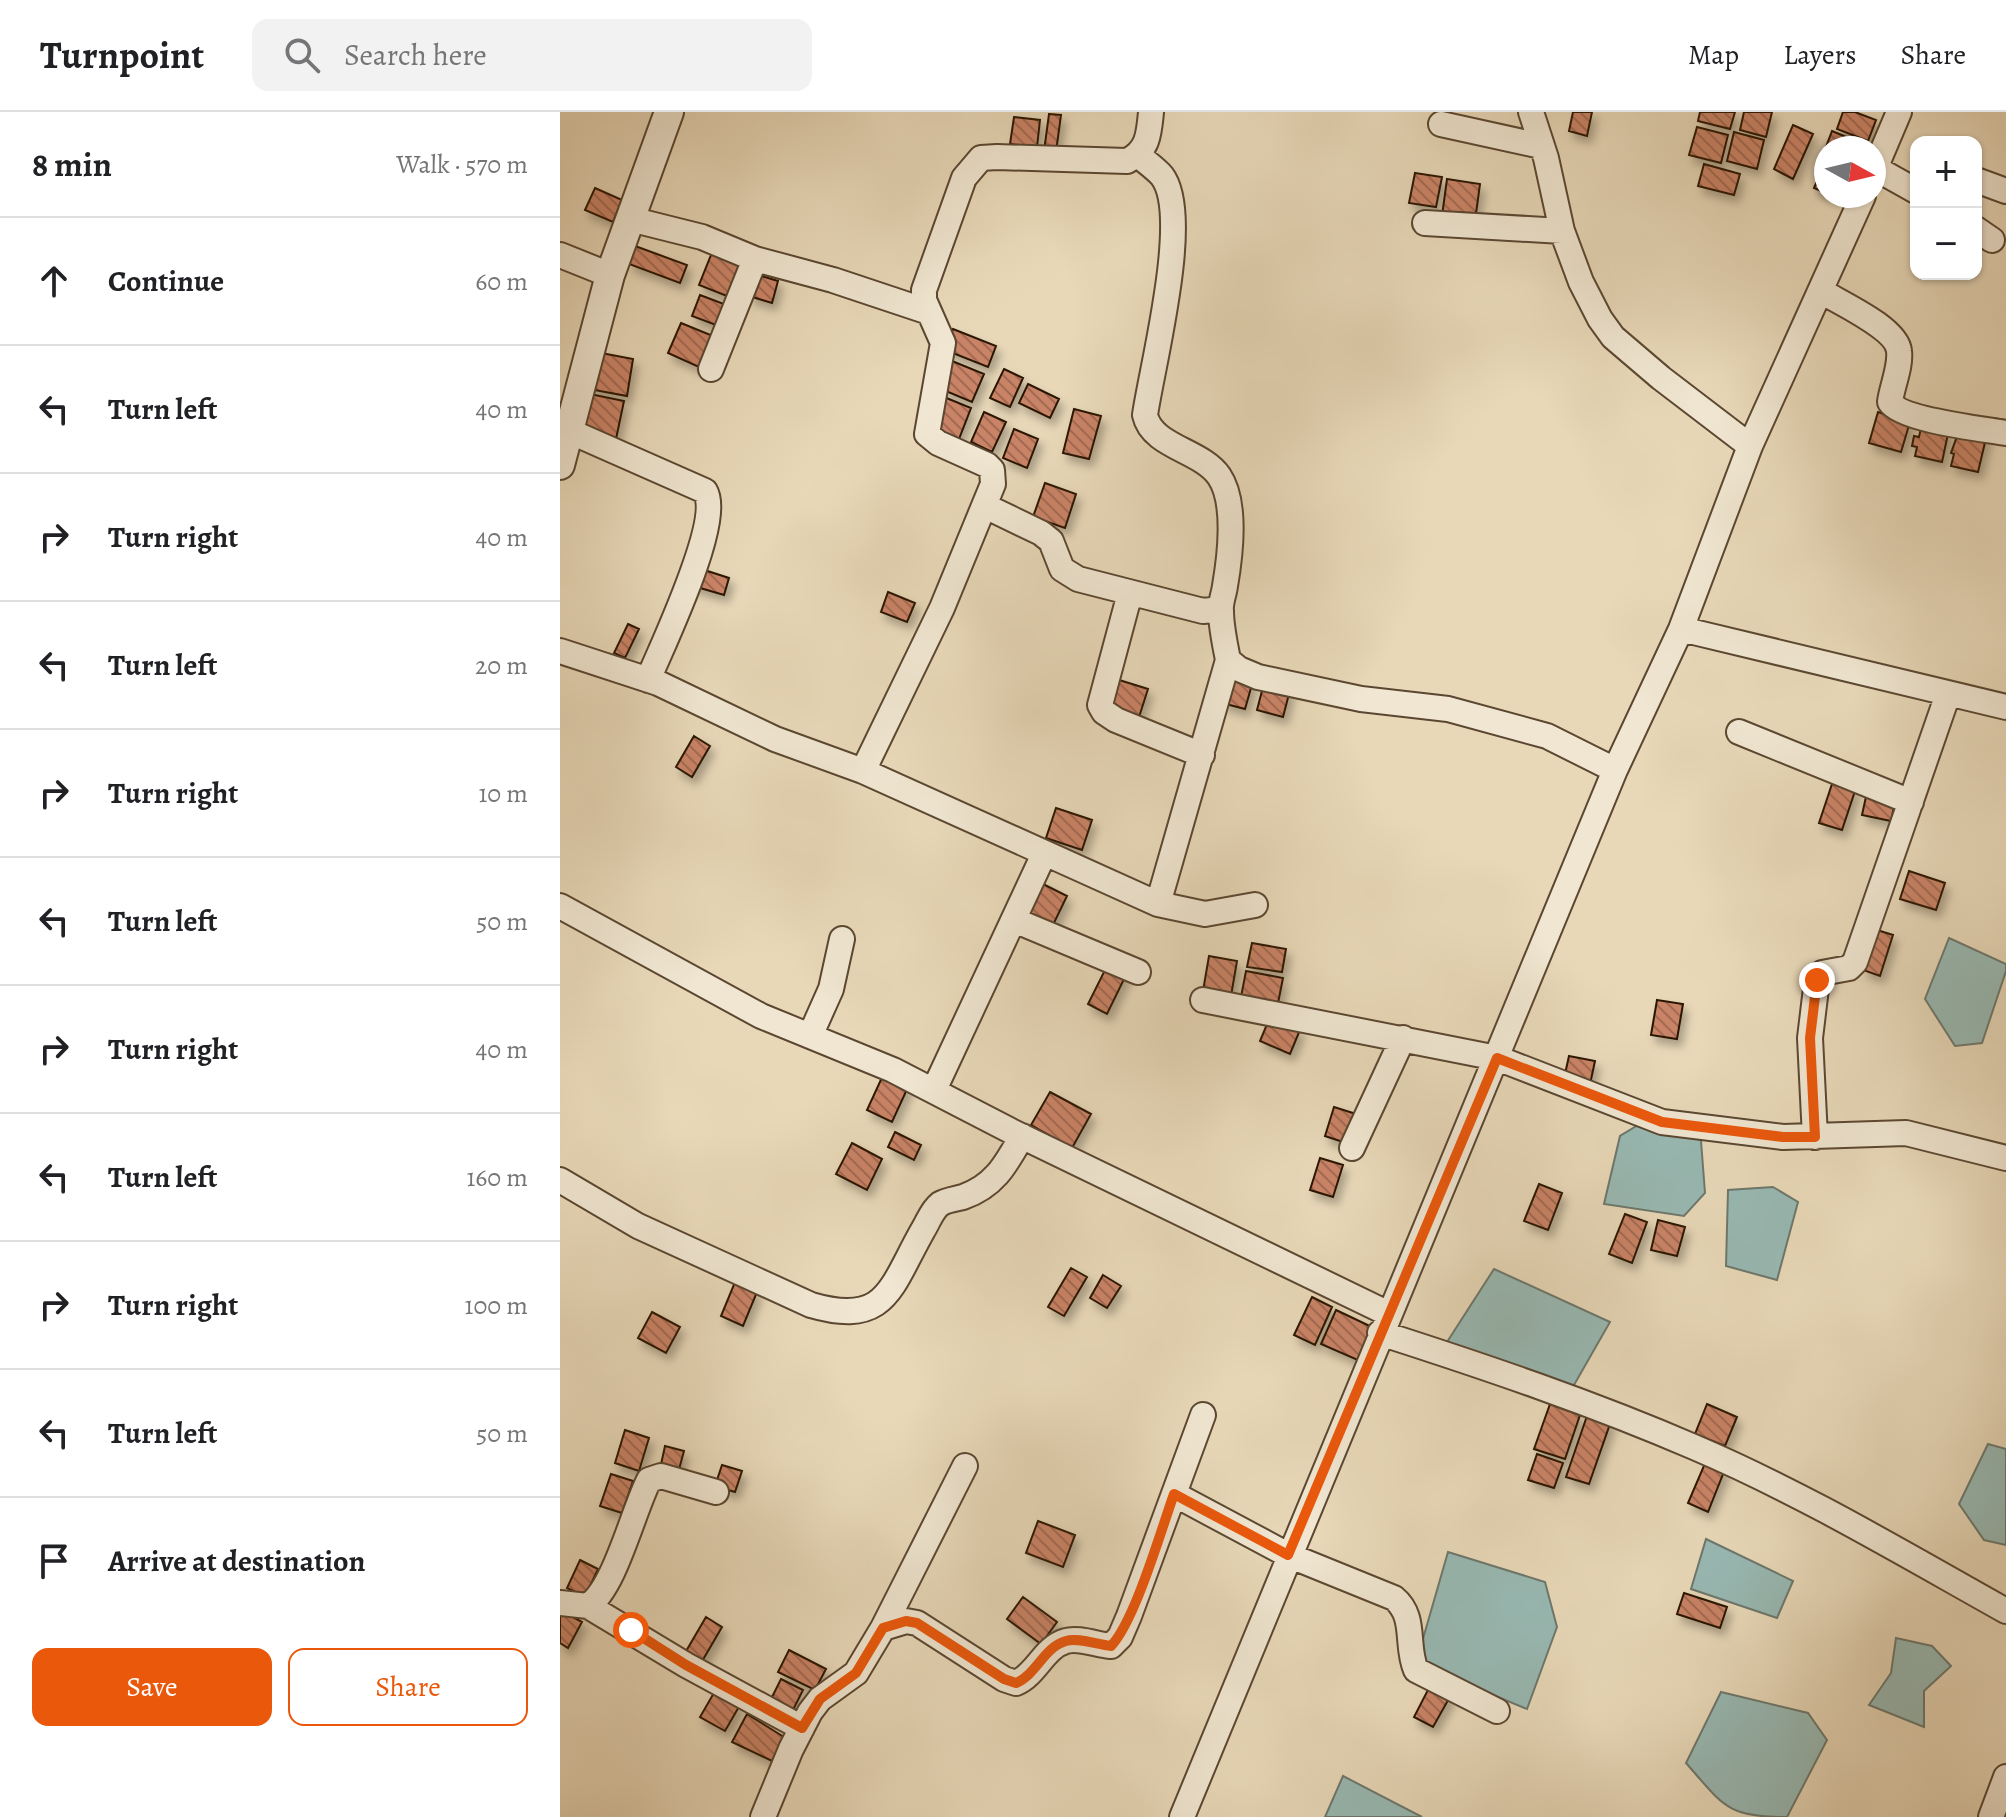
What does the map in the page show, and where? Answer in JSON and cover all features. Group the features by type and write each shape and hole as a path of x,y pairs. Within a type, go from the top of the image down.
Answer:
{"street":[{"path":"560,465 610,275 669,112"},
{"path":"863,771 942,608 993,484 992,470 938,443 927,434 943,343 924,300 924,290 964,178 981,158 1127,161 1139,156 1147,141 1151,112"},
{"path":"1531,112 1546,158 1562,231 1581,282 1600,319 1613,337 1661,378 1750,446"},
{"path":"1886,143 1899,112"},
{"path":"1441,124 1541,146"},
{"path":"1139,156 1163,177 1169,192 1172,216 1169,279 1145,415 1147,425 1158,435 1201,459 1219,476 1226,494 1231,544 1220,609 1228,660 1158,904"},
{"path":"1886,175 1910,188"},
{"path":"1982,182 2006,191"},
{"path":"1182,1817 1615,770 1681,629 1750,446 1858,208"},
{"path":"630,219 702,237 755,259 833,280 929,312"},
{"path":"1425,223 1562,231"},
{"path":"560,255 610,275"},
{"path":"711,369 755,259"},
{"path":"1821,291 1893,335 1900,354 1890,402 1894,407 1918,416 2006,433"},
{"path":"569,431 705,491 708,497 709,520 702,544 648,680"},
{"path":"985,506 1041,533 1051,541 1062,569 1078,579 1203,611 1220,609"},
{"path":"1130,593 1100,705 1116,720 1202,755"},
{"path":"1681,629 2006,707"},
{"path":"560,651 648,680 775,739 863,771 1158,904 1205,914 1255,905"},
{"path":"1228,660 1239,669 1258,677 1361,699 1448,709 1533,732 1615,770"},
{"path":"1815,1137 1810,1038 1817,980 1822,973 1849,968 1855,962 1948,694"},
{"path":"1739,732 1911,802"},
{"path":"934,1090 1044,854"},
{"path":"560,906 761,1016 934,1090 1384,1324 1695,1447 1848,1523 2006,1611"},
{"path":"1014,920 1138,972"},
{"path":"810,1036 831,989 842,939"},
{"path":"1203,1000 1497,1058 1662,1122 1783,1137 1906,1133 2006,1158"},
{"path":"1352,1148 1403,1038"},
{"path":"560,1180 638,1226 811,1305 838,1313 857,1313 875,1307 890,1289 941,1203 988,1186 1001,1174 1022,1136"},
{"path":"883,1628 906,1621 917,1623 1004,1679 1016,1683 1066,1640 1111,1646 1120,1637 1129,1616 1203,1415"},
{"path":"763,1817 802,1728 820,1699 856,1673 883,1628 965,1466"},
{"path":"588,1606 598,1596 613,1570 649,1480 661,1476 716,1492"},
{"path":"1174,1494 1288,1555 1394,1598 1403,1606 1410,1624 1409,1646 1416,1670 1497,1711"},
{"path":"560,1603 588,1606 686,1665 802,1728"},
{"path":"1991,1817 2006,1777"}],"water":[{"path":"1949,938 2006,964 1982,1043 1955,1046 1925,999"},
{"path":"1653,1116 1700,1128 1705,1193 1684,1216 1604,1204 1620,1136"},
{"path":"1773,1187 1798,1202 1777,1280 1726,1266 1728,1190"},
{"path":"1494,1269 1610,1322 1570,1392 1447,1342"},
{"path":"1988,1444 2006,1449 2006,1545 1984,1540 1959,1504"},
{"path":"1706,1539 1793,1581 1777,1618 1691,1589"},
{"path":"1448,1552 1545,1582 1557,1627 1527,1709 1416,1663"},
{"path":"1896,1638 1932,1646 1951,1666 1924,1691 1924,1727 1869,1705 1891,1673"},
{"path":"1721,1692 1808,1713 1827,1740 1787,1817 1751,1815 1728,1806 1709,1790 1686,1763"},
{"path":"1343,1776 1422,1817 1325,1817"}],"building":[{"path":"1573,112 1592,112 1587,136 1569,131"},
{"path":"1700,112 1735,112 1730,129 1698,121"},
{"path":"1744,112 1772,112 1766,137 1740,130"},
{"path":"1843,112 1855,112 1876,120 1870,136 1855,136 1837,129"},
{"path":"1049,114 1061,115 1056,152 1044,151"},
{"path":"1014,117 1040,120 1037,147 1010,144"},
{"path":"1793,125 1813,134 1793,179 1774,169"},
{"path":"1697,127 1728,135 1721,163 1689,155"},
{"path":"1734,132 1764,140 1757,169 1727,161"},
{"path":"1704,164 1740,174 1734,195 1698,186"},
{"path":"1415,173 1442,177 1436,207 1409,203"},
{"path":"1447,179 1480,184 1475,221 1442,216"},
{"path":"595,188 622,200 613,222 585,210"},
{"path":"715,245 743,256 727,296 699,285"},
{"path":"635,246 687,265 680,283 629,264"},
{"path":"755,274 778,281 772,303 749,296"},
{"path":"700,295 724,304 716,325 692,316"},
{"path":"681,323 713,336 699,367 668,353"},
{"path":"953,329 996,346 988,367 945,350"},
{"path":"596,352 633,359 627,396 589,389"},
{"path":"952,361 984,374 972,402 941,389"},
{"path":"1004,369 1023,378 1010,407 990,398"},
{"path":"1028,384 1059,399 1050,418 1019,403"},
{"path":"585,393 624,401 616,439 577,431"},
{"path":"944,397 971,408 959,439 932,429"},
{"path":"1074,409 1101,416 1089,459 1063,453"},
{"path":"984,412 1006,422 992,452 971,442"},
{"path":"1878,412 1910,422 1901,452 1869,443"},
{"path":"1922,423 1949,429 1942,462 1915,456 1917,447 1912,446 1914,436 1919,437"},
{"path":"1960,428 1987,434 1978,472 1951,466 1954,454 1951,453"},
{"path":"1014,429 1038,439 1027,468 1003,458"},
{"path":"1045,483 1076,494 1065,528 1033,517"},
{"path":"695,567 729,578 724,595 690,585"},
{"path":"888,592 915,603 907,622 881,612"},
{"path":"628,624 639,629 625,658 614,653"},
{"path":"1230,674 1253,681 1245,709 1222,703"},
{"path":"1116,679 1148,689 1139,717 1107,708"},
{"path":"1264,683 1290,690 1283,717 1257,710"},
{"path":"694,736 710,746 692,777 676,767"},
{"path":"1833,781 1856,788 1842,830 1819,823"},
{"path":"1867,792 1896,798 1891,821 1862,815"},
{"path":"1056,808 1092,820 1082,850 1046,838"},
{"path":"1909,871 1945,883 1936,910 1900,899"},
{"path":"1041,883 1067,896 1052,927 1026,914"},
{"path":"1877,930 1893,935 1880,976 1863,970"},
{"path":"1252,943 1286,949 1282,972 1247,967"},
{"path":"1209,956 1237,961 1231,996 1203,991"},
{"path":"1108,964 1127,973 1107,1014 1088,1004"},
{"path":"1246,971 1283,978 1278,1003 1241,997"},
{"path":"1657,1000 1683,1004 1677,1039 1651,1035"},
{"path":"1270,1017 1300,1030 1290,1054 1260,1041"},
{"path":"1569,1056 1595,1061 1589,1089 1563,1083"},
{"path":"884,1073 909,1085 892,1122 867,1110"},
{"path":"1050,1092 1091,1114 1072,1148 1031,1125"},
{"path":"1334,1107 1356,1114 1346,1143 1325,1136"},
{"path":"895,1132 921,1145 914,1160 888,1147"},
{"path":"852,1143 882,1159 867,1190 836,1174"},
{"path":"1320,1158 1343,1165 1333,1197 1310,1190"},
{"path":"1539,1184 1562,1193 1548,1230 1524,1221"},
{"path":"1625,1214 1647,1222 1632,1263 1609,1254"},
{"path":"1658,1220 1685,1227 1677,1256 1651,1250"},
{"path":"1071,1268 1087,1277 1064,1316 1048,1307"},
{"path":"1103,1275 1121,1286 1107,1308 1090,1298"},
{"path":"735,1282 757,1292 743,1326 721,1316"},
{"path":"1312,1297 1332,1307 1315,1345 1294,1335"},
{"path":"1336,1310 1374,1328 1360,1361 1321,1344"},
{"path":"652,1312 680,1327 666,1353 638,1338"},
{"path":"1550,1404 1580,1415 1565,1459 1534,1449"},
{"path":"1707,1404 1737,1417 1725,1446 1695,1434"},
{"path":"1588,1413 1611,1421 1589,1484 1566,1477"},
{"path":"625,1430 649,1438 639,1471 615,1463"},
{"path":"665,1446 684,1451 678,1473 660,1469"},
{"path":"1537,1454 1563,1463 1554,1488 1528,1480"},
{"path":"1706,1461 1725,1469 1708,1512 1688,1503"},
{"path":"722,1465 742,1471 735,1492 715,1486"},
{"path":"611,1474 633,1481 622,1513 600,1506"},
{"path":"1038,1521 1075,1535 1063,1567 1026,1553"},
{"path":"580,1560 598,1569 585,1597 567,1588"},
{"path":"1684,1593 1727,1607 1720,1628 1677,1614"},
{"path":"1023,1597 1057,1622 1041,1644 1007,1619"},
{"path":"560,1610 582,1622 568,1648 560,1643"},
{"path":"706,1617 722,1627 701,1663 685,1653"},
{"path":"789,1650 826,1669 815,1690 778,1672"},
{"path":"781,1679 803,1690 791,1714 769,1703"},
{"path":"1431,1684 1451,1695 1433,1727 1414,1717"},
{"path":"715,1691 740,1705 725,1731 700,1717"},
{"path":"747,1714 784,1737 772,1761 732,1742"}],"route":[{"path":"631,1630 686,1665 802,1728 820,1699 856,1673 883,1628 895,1622 917,1623 1004,1679 1016,1683 1066,1640 1111,1646 1120,1637 1129,1616 1174,1494 1288,1555 1497,1058 1662,1122 1783,1137 1815,1137 1810,1038 1817,980"}]}
